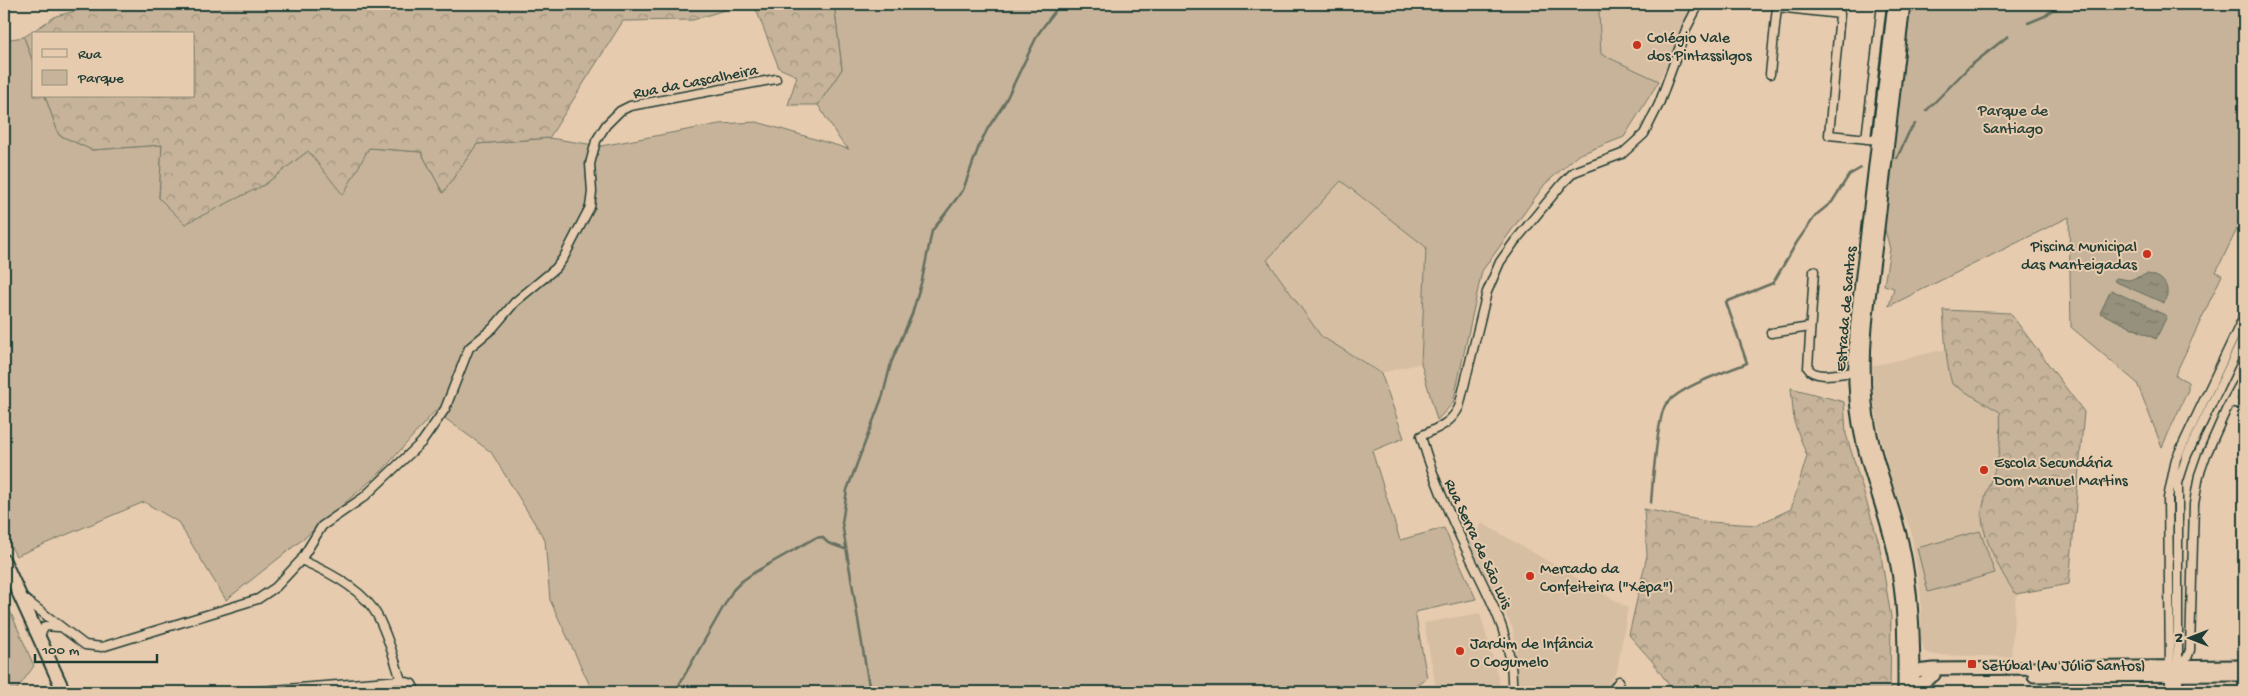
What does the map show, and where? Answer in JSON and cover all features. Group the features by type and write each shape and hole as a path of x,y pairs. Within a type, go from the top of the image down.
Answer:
{"main road":[{"name":"Estrada de Santas","path":"1894,4 1858,312 1854,372 1857,414 1863,447 1896,558 1909,672"},
{"name":"Estrada de Santas","path":"1904,4 1867,320 1864,380 1868,421 1876,460 1894,515 1907,564 1913,641 1909,672"},
{"path":"4,561 64,692"},
{"path":"4,579 55,692"},
{"path":"1913,641 1922,661 1934,672"},
{"path":"2174,672 2244,666"},
{"path":"1909,672 2174,672 2244,675"},
{"path":"1904,692 1909,672"},
{"path":"1909,672 1915,692"},
{"path":"1915,692 1934,672"}],"street":[{"name":"Rua Serra de São Luis","path":"1512,692 1513,678 1509,649 1502,625 1439,491 1421,436 1447,424 1454,417 1459,407 1486,292 1500,262 1514,241 1574,172 1622,154 1644,134 1659,104 1687,27 1699,4"},
{"path":"1866,138 1882,4"},
{"path":"1770,74 1777,8 1840,14 1829,135 1878,140"},
{"name":"Rua da Cascalheira","path":"18,594 60,627 86,644 102,647 258,599 276,587 301,560 322,526 364,497 422,442 444,409 469,348 493,328 515,302 556,268 564,257 590,206 592,192 590,164 596,141 606,125 620,111 630,106 776,79"},
{"path":"1814,271 1808,364 1810,371 1818,374 1854,372"},
{"path":"2178,692 2174,672 2168,498 2172,472 2181,447 2244,316"},
{"path":"1771,333 1810,327"},
{"path":"2170,692 2174,672 2178,483 2187,455 2244,336"},
{"path":"2174,672 2187,658 2190,650 2194,504 2200,475 2206,455 2230,402 2244,377"},
{"path":"2230,402 2244,404"},
{"path":"301,560 341,581 363,597 377,614 402,680"},
{"path":"39,638 48,617"},
{"path":"45,626 60,627"},
{"path":"247,692 402,680 412,684 416,692"},
{"path":"1611,692 1619,681"}],"shaded area":[{"name":"Colégio Vale dos Pintassilgos","path":"1603,4 1684,4 1692,8 1659,81 1601,54 1599,13"},
{"path":"1341,181 1426,247 1421,363 1381,373 1321,336 1267,260"},
{"name":"Escola Secundária Dom Manuel Martins","path":"1943,310 2010,313 2084,412 2069,584 2016,594 2011,657 1935,655 1925,652 1921,640 1921,598 1911,531 1896,496 1882,444 1874,402 1872,366 1947,349"},
{"name":"Mercado da Confeiteira (\"Xêpa\")","path":"1482,523 1628,608 1617,671 1603,692 1518,692 1513,629 1470,545"},
{"name":"Jardim de Infância O Cogumelo","path":"1480,613 1499,680 1498,692 1437,692 1424,623"}],"green space":[{"path":"102,4 743,4 693,20 623,21 549,138 477,144 443,193 421,152 369,148 343,195 308,151 264,185 185,224 159,198 162,145 92,150 59,135 46,98 195,98 195,32 32,32 32,59 24,37 56,16"},
{"path":"754,4 834,4 842,69 818,105 788,105 797,76 779,68"},
{"path":"834,4 1603,4 1599,13 1601,54 1659,81 1624,137 1578,155 1545,184 1482,271 1453,403 1437,420 1421,363 1426,247 1341,181 1267,260 1321,336 1381,373 1404,438 1372,451 1400,540 1444,528 1476,599 1415,612 1427,678 1403,692 593,692 550,600 545,540 491,452 435,411 382,471 303,539 226,600 178,522 144,502 16,556 4,534 4,40 24,37 32,59 32,98 46,98 59,135 92,150 162,145 159,198 264,185 308,151 369,148 421,152 443,193 477,144 549,138 601,146 719,124 757,122 849,149 840,140 818,105 842,69"},
{"name":"Parque de Santiago","path":"1911,4 2244,4 2244,215 2216,272 2222,275 2175,375 2188,382 2188,390 2162,447 2137,383 2071,327 2069,217 1889,306 1894,288 1884,285 1890,249 1884,226"},
{"path":"1943,310 2010,313 2084,412 2069,584 2016,594 2005,578 1994,556 1985,533 1982,514 1999,453 2000,412 1952,384 1947,357"},
{"path":"1791,388 1844,402 1846,434 1879,543 1891,617 1890,692 1674,692 1652,661 1629,635 1647,555 1644,509 1709,522 1757,525 1791,509 1807,456 1794,422"},
{"path":"1980,531 1995,573 1928,592 1917,548"},
{"path":"4,597 34,666 15,692 4,692"}],"water":[{"path":"2147,274 2158,277 2165,284 2167,292 2164,303 2114,281 2116,278 2129,280"},
{"path":"2111,290 2167,316 2156,339 2100,313"}],"waterway":[{"path":"870,692 842,523 847,490 883,395 891,363 912,314 922,280 932,231 963,190 979,146 988,128 1004,104 1038,34 1060,4"},
{"path":"2028,23 2045,16 2059,4"},
{"path":"1926,111 1969,67 2008,36"},
{"path":"1897,158 1909,132 1915,124"},
{"path":"1651,503 1660,421 1666,404 1673,397 1693,385 1747,363 1726,302 1773,283 1797,242 1816,215 1832,202 1849,175 1861,168"},
{"path":"675,692 733,590 742,581 815,538 822,537 828,543 845,549"}],"place":[{"name":"Colégio Vale dos Pintassilgos","path":"1637,45"},
{"name":"Piscina Municipal das Manteigadas","path":"2147,254"},
{"name":"Escola Secundária Dom Manuel Martins","path":"1984,470"},
{"name":"Mercado da Confeiteira (\"Xêpa\")","path":"1530,576"},
{"name":"Jardim de Infância O Cogumelo","path":"1460,651"},
{"name":"Setúbal (Av Júlio Santos)","path":"1972,664"}]}
